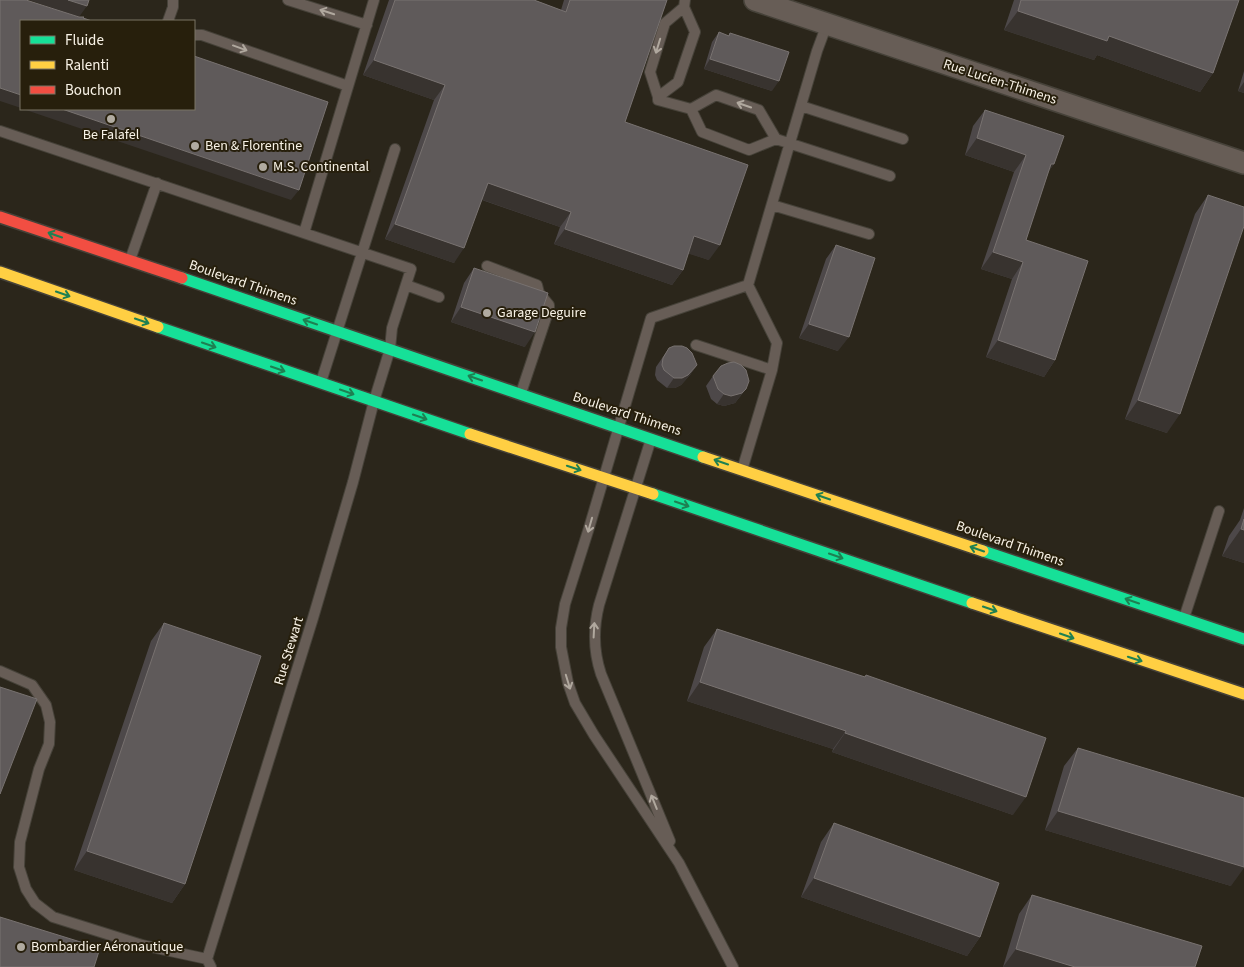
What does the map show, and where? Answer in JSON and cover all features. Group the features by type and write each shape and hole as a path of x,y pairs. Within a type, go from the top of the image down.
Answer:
{"street":[{"name":"Rue Lucien-Thimens","path":"755,0 1244,163"},
{"name":"Boulevard Thimens","path":"0,217 1244,639"},
{"path":"0,272 374,401 1244,694"}],"lane":[{"path":"168,20 173,7 173,0"},
{"path":"288,0 367,25"},
{"path":"304,233 374,0"},
{"path":"658,97 678,82 695,32 685,3 665,23 650,72 658,100 690,109 716,96 725,98 759,110 776,138 789,144 890,176"},
{"path":"742,470 772,370 777,343 748,285 817,51 827,24"},
{"path":"195,35 202,35 348,86"},
{"path":"801,106 903,139"},
{"path":"690,109 702,132 748,150 776,138"},
{"path":"0,131 411,269 406,285 439,297"},
{"path":"321,383 395,148"},
{"path":"130,261 157,183"},
{"path":"772,205 869,234"},
{"path":"487,266 537,285 539,293 549,305 521,394"},
{"name":"Rue Stewart","path":"209,963 353,482 390,349 392,328 406,285"},
{"path":"679,863 575,703 563,663 561,628 565,604 651,318 748,285"},
{"path":"696,345 772,370"},
{"path":"651,439 599,605 594,630 594,644 601,674 679,863 734,967"},
{"path":"1184,620 1218,511"},
{"path":"0,670 32,684 46,705 50,722 48,744 39,769 20,842 20,867 26,889 35,903 53,917 142,945 209,963"}],"building":[{"path":"0,0 26,0 89,20 20,20 20,95 0,88"},
{"path":"68,0 89,0 87,6"},
{"path":"395,0 534,0 566,12 570,0 667,0 625,122 748,165 720,245 694,236 683,270 565,229 571,212 488,183 464,248 395,224 445,85 374,60"},
{"path":"1021,0 1239,0 1213,73 1109,36 1107,41 1018,11"},
{"path":"719,32 729,36 730,33 789,52 779,81 710,59"},
{"path":"195,56 328,102 299,190 65,110 195,110"},
{"path":"985,110 1064,136 1054,164 1051,164 1026,240 1088,261 1055,360 998,340 1023,262 993,252 1026,155 977,138"},
{"path":"1208,195 1244,207 1244,226 1180,414 1138,400"},
{"path":"836,245 875,258 849,337 809,324"},
{"path":"474,268 548,293 535,332 461,307"},
{"path":"674,346 687,348 692,353 697,365 688,375 682,378 674,378 664,370 662,365 663,358 669,348"},
{"path":"734,362 746,370 749,381 742,393 731,396 724,394 718,389 713,376 721,366"},
{"path":"1244,519 1244,530 1241,529"},
{"path":"164,623 261,656 185,884 87,851"},
{"path":"717,629 865,677 866,675 1046,738 1026,797 845,733 846,731 700,682"},
{"path":"0,687 37,699 0,794"},
{"path":"1078,748 1244,798 1244,867 1058,811"},
{"path":"834,823 999,883 980,937 814,878"},
{"path":"1032,895 1202,946 1195,967 1075,967 1016,949"},
{"path":"0,917 100,948 94,967 0,967"}],"traffic: fast":[{"path":"182,278 703,457"},
{"path":"158,327 470,434"},
{"path":"653,494 972,603"},
{"path":"983,551 1244,639"}],"traffic: slow":[{"path":"0,272 158,327"},
{"path":"470,434 653,494"},
{"path":"703,457 983,551"},
{"path":"972,603 1244,694"}],"traffic: jam":[{"path":"0,217 182,278"}],"place":[{"name":"Be Falafel","path":"111,119"},
{"name":"Ben & Florentine","path":"195,146"},
{"name":"M.S. Continental","path":"263,167"},
{"name":"Garage Deguire","path":"487,313"},
{"name":"Bombardier Aéronautique","path":"21,947"}]}
